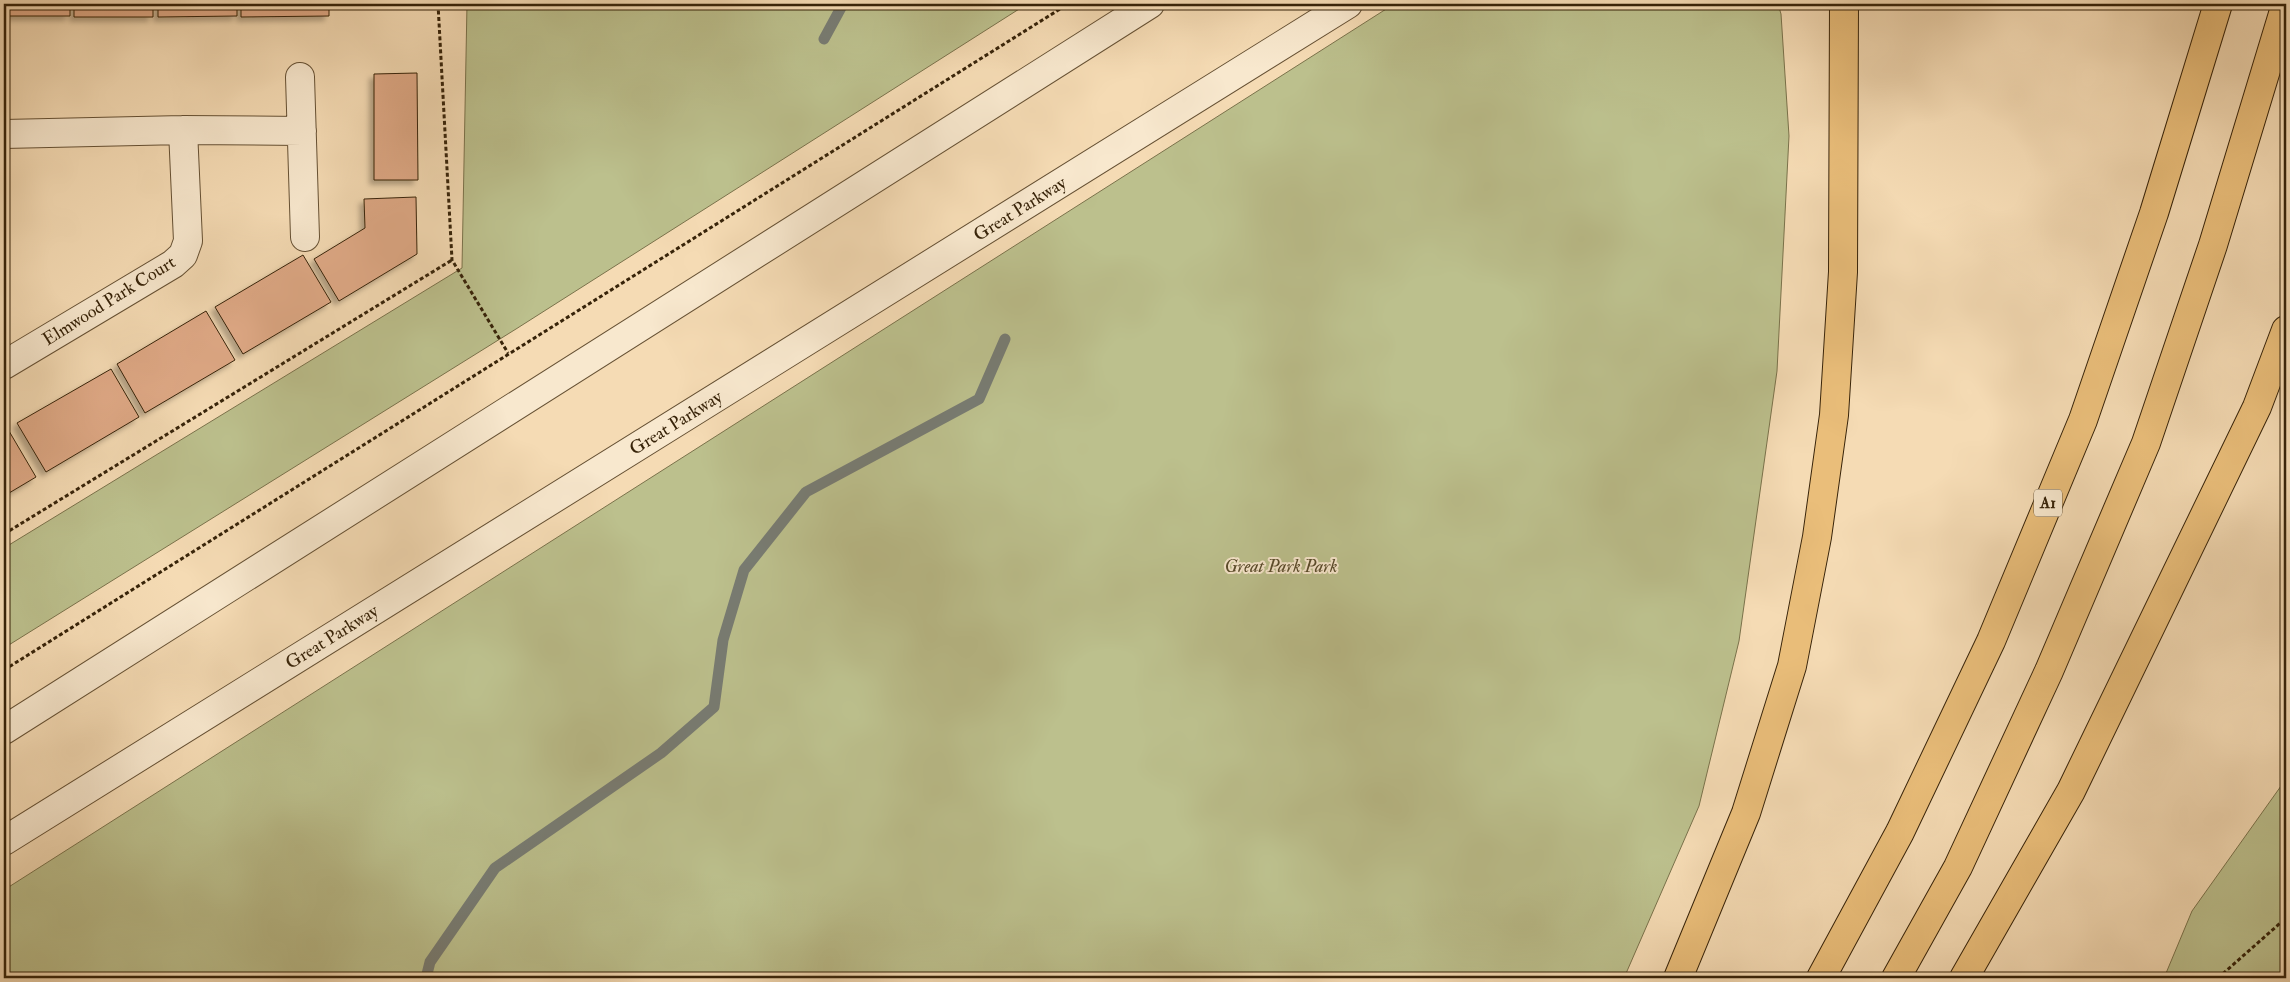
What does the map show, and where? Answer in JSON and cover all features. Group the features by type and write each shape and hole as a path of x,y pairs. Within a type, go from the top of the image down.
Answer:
{"highway":[{"path":"1826,4 1844,58"},
{"path":"1678,978 1746,813 1792,666 1817,537 1834,415 1843,272 1844,4"},
{"name":"A1","path":"1821,978 1900,832 1992,641 2082,420 2154,213 2218,4"},
{"path":"1896,978 1958,867 2049,670 2146,443 2213,245 2286,4"},
{"path":"1964,978 2071,791 2257,407 2286,330"}],"street":[{"path":"4,730 1150,4"},
{"name":"Great Parkway","path":"4,841 1348,4"},
{"path":"300,77 305,237"},
{"path":"4,134 183,130 302,132"},
{"name":"Elmwood Park Court","path":"4,365 173,264 183,255 188,241 189,222 183,130"}],"path":[{"path":"438,4 452,260 508,353"},
{"path":"4,670 1068,4"},
{"path":"4,534 452,260"},
{"path":"2218,978 2286,918"}],"green space":[{"path":"467,4 1027,4 516,329 4,648 4,548 462,268"},
{"name":"Great Park Park","path":"1394,4 1778,4 1781,14 1789,136 1777,371 1739,641 1699,806 1624,978 4,978 4,890"},
{"path":"2286,779 2286,978 2164,978 2192,911"}],"building":[{"path":"4,4 70,4 70,16 4,16"},
{"path":"74,4 153,4 153,17 74,17"},
{"path":"158,4 237,4 237,16 158,17"},
{"path":"241,4 329,4 329,16 241,17"},
{"path":"417,73 418,180 374,180 374,74"},
{"path":"416,197 417,254 339,301 314,259 365,228 364,199"},
{"path":"303,255 331,302 243,354 215,307"},
{"path":"206,311 235,360 145,413 117,364"},
{"path":"111,369 139,417 46,472 17,423"},
{"path":"9,431 36,477 4,496 4,434"}],"waterway":[{"path":"824,39 843,4"},
{"path":"426,978 430,962 495,868 661,753 714,707 723,640 744,570 806,492 979,399 1005,339"}]}
